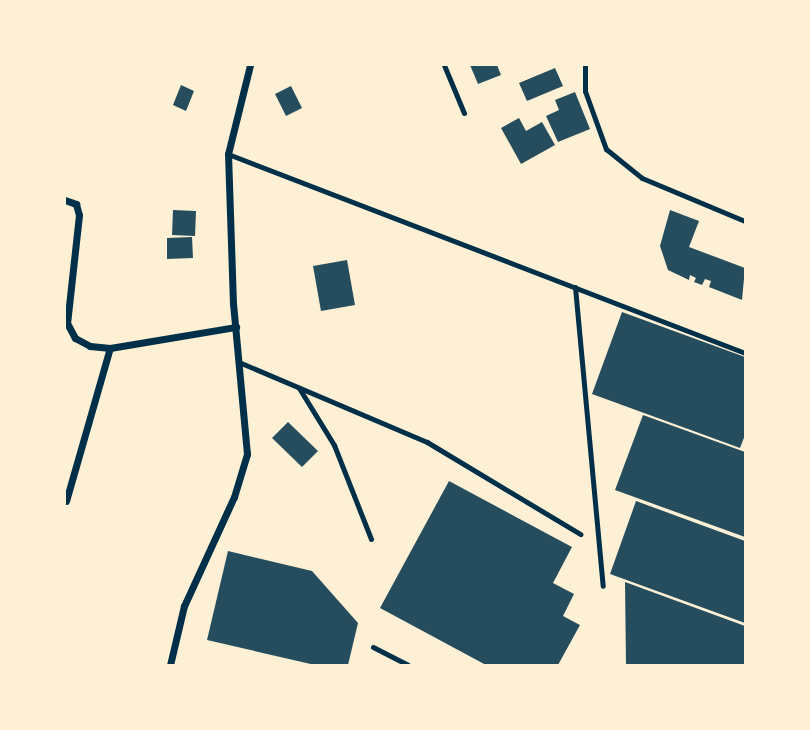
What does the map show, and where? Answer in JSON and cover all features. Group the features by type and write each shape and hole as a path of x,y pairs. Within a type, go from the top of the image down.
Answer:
{"street":[{"path":"170,665 184,606 225,520 247,454 236,327 228,154 250,65"},
{"path":"65,200 76,204 79,215 67,323 75,338 90,346 110,348 236,327"},
{"path":"66,501 110,348"}],"lane":[{"path":"444,65 464,113"},
{"path":"586,65 585,91 606,149 642,178 745,221"},
{"path":"228,154 745,353"},
{"path":"575,287 603,586"},
{"path":"241,363 427,442 580,534"},
{"path":"299,388 334,446 372,539"},
{"path":"373,647 408,665"}],"building":[{"path":"470,65 497,65 501,75 478,84"},
{"path":"555,68 563,86 527,101 519,83"},
{"path":"181,85 194,91 186,111 173,105"},
{"path":"291,86 302,108 286,116 275,94"},
{"path":"575,92 590,129 558,142 546,116 559,110 555,100"},
{"path":"519,118 526,131 542,122 555,145 521,164 501,128"},
{"path":"173,210 196,211 195,236 172,235"},
{"path":"670,210 699,221 689,247 745,268 742,300 709,287 711,281 705,279 702,285 694,282 696,278 690,275 689,280 668,270 660,246"},
{"path":"192,237 193,258 167,259 167,238"},
{"path":"347,260 355,305 321,311 313,266"},
{"path":"622,312 745,357 745,435 740,448 592,394"},
{"path":"643,415 745,452 745,537 615,490"},
{"path":"288,422 318,451 302,467 272,438"},
{"path":"449,481 572,547 553,583 574,594 563,616 580,625 558,665 486,665 380,608"},
{"path":"636,501 745,541 745,623 610,574"},
{"path":"228,551 312,571 358,623 348,665 315,665 207,640"},
{"path":"625,582 745,626 745,665 626,665"}]}
